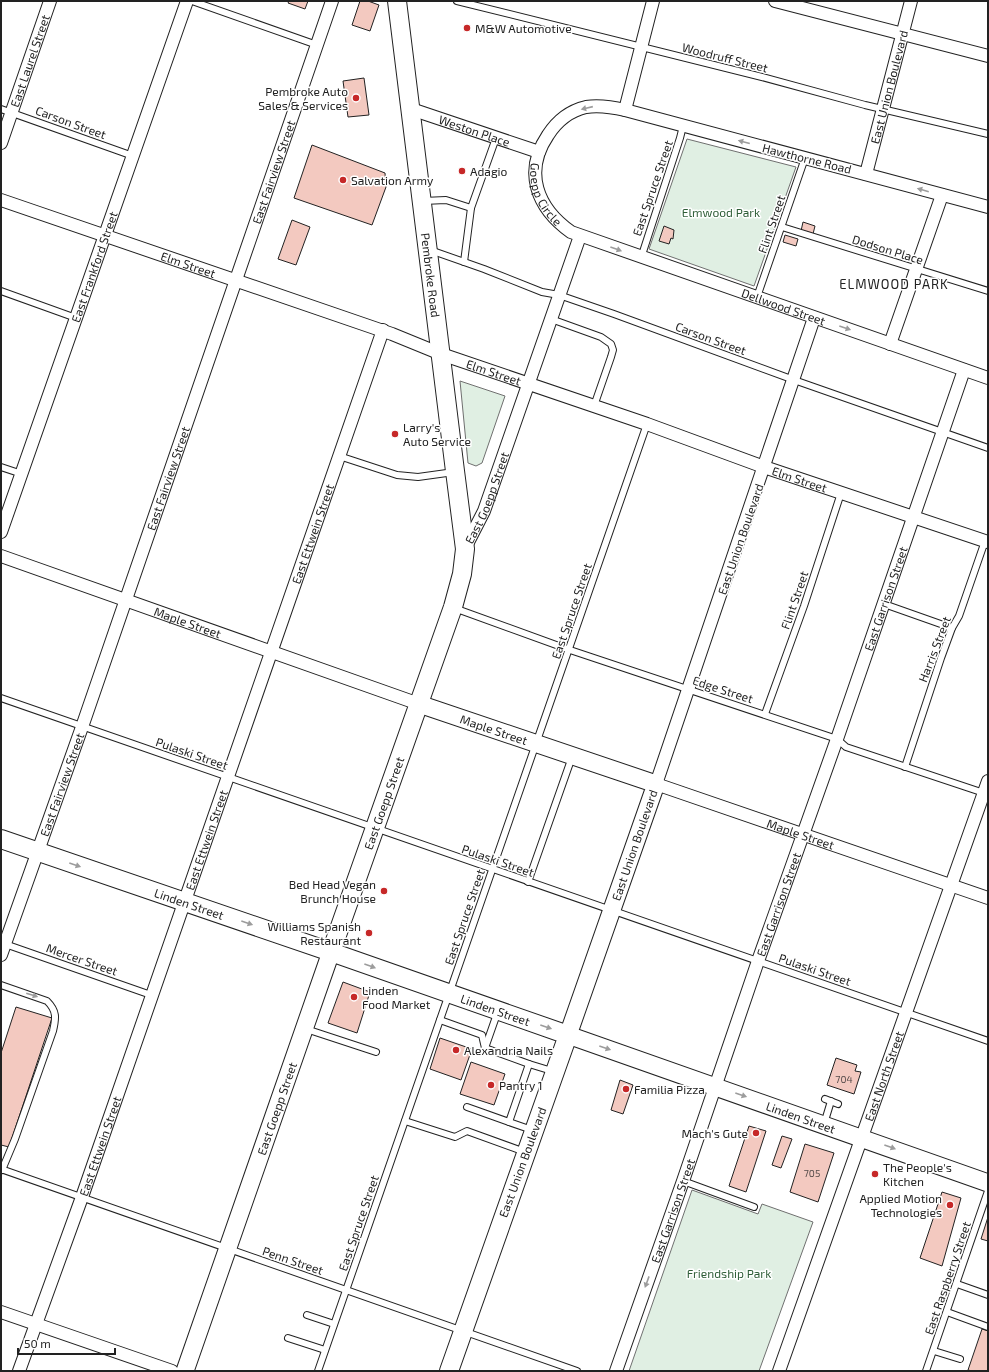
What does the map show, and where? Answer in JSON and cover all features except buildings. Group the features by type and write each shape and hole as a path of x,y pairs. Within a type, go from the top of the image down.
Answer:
{"main road":[{"name":"Pembroke Road","path":"397,1 465,549"},
{"name":"East Goepp Street","path":"331,952 453,607 462,574 465,549"},
{"name":"Linden Street","path":"1,839 568,1035"},
{"name":"East Union Boulevard","path":"449,1371 568,1035"}],"street":[{"name":"East Laurel Street","path":"1,143 6,111 50,1"},
{"name":"East Frankford Street","path":"1,532 187,1"},
{"name":"East Fairview Street","path":"3,949 82,727 332,1"},
{"path":"625,110 653,1"},
{"path":"775,1 988,56"},
{"name":"East Union Boulevard","path":"866,174 910,1"},
{"name":"Goepp Circle","path":"580,236 571,232 560,224 545,206 536,184 535,172 539,152 555,125 562,118 573,112 585,108 603,106 625,110"},
{"name":"Weston Place","path":"411,109 539,152"},
{"name":"Hawthorne Road","path":"625,110 988,207"},
{"path":"890,344 942,195"},
{"name":"Elm Street","path":"1,200 383,330 441,354 647,424 764,467 987,541"},
{"name":"Dellwood Street","path":"580,236 988,378"},
{"name":"East Goepp Street","path":"465,549 484,511 580,236"},
{"name":"East Union Boulevard","path":"568,1035 656,784 814,318"},
{"name":"East Ettwein Street","path":"19,1371 82,1197 383,330"},
{"name":"East Garrison Street","path":"616,1371 758,961 838,739 964,370"},
{"name":"Maple Street","path":"1,556 419,704 988,898"},
{"name":"East North Street","path":"779,1371 988,781"},
{"name":"East Goepp Street","path":"185,1371 331,952"},
{"name":"Linden Street","path":"568,1035 862,1137 988,1183"},
{"path":"1,1312 172,1371"}],"lane":[{"path":"192,1 317,45"},
{"name":"Woodruff Street","path":"457,1 865,105 883,107 988,134"},
{"name":"Carson Street","path":"6,111 133,156"},
{"name":"East Spruce Street","path":"641,258 683,126"},
{"path":"464,262 471,208 496,138"},
{"name":"Flint Street","path":"758,297 805,158"},
{"path":"422,201 446,200 471,208"},
{"name":"Dodson Place","path":"782,227 916,270 988,291"},
{"name":"Carson Street","path":"427,249 542,292 559,295 988,448"},
{"path":"1,291 76,318"},
{"path":"551,320 601,337 611,344 613,350 594,406"},
{"name":"East Spruce Street","path":"318,1371 570,650 647,424"},
{"path":"339,456 403,476 418,477 455,471"},
{"path":"1,467 22,474"},
{"name":"Flint Street","path":"765,714 804,606 841,493"},
{"name":"Harris Street","path":"904,767 952,628 959,616 987,541"},
{"path":"884,604 952,628"},
{"name":"Edge Street","path":"453,607 570,650 838,739 846,747 984,793"},
{"name":"Pulaski Street","path":"1,698 492,870 988,1041"},
{"path":"528,882 572,755"},
{"name":"Mercer Street","path":"3,949 151,995"},
{"path":"1,985 47,1001 53,1007 56,1014 53,1031 15,1139 2,1170"},
{"path":"485,1048 498,1011"},
{"path":"440,1020 482,1035 485,1048"},
{"path":"304,1028 376,1052"},
{"path":"485,1048 554,1072"},
{"path":"509,1122 529,1064"},
{"path":"825,1099 838,1104"},
{"path":"824,1124 831,1101"},
{"path":"467,1107 534,1131"},
{"path":"405,1121 454,1137 467,1131 526,1152"},
{"name":"Penn Street","path":"2,1170 577,1371"},
{"path":"683,1181 754,1207"},
{"name":"East Raspberry Street","path":"926,1371 988,1191"},
{"path":"956,1284 988,1295"},
{"path":"947,1312 988,1327"},
{"path":"307,1315 334,1324"},
{"path":"288,1338 325,1350"},
{"path":"934,1350 960,1360"}],"green space":[{"name":"Elmwood Park","path":"687,139 796,167 754,286 649,249"},
{"path":"460,381 505,396 482,463 476,466 468,463"},
{"name":"Friendship Park","path":"692,1190 758,1214 762,1204 813,1222 759,1371 629,1371"}],"place":[{"name":"M&W Automotive","path":"467,28"},
{"name":"Pembroke Auto Sales & Services","path":"356,98"},
{"name":"Adagio","path":"462,171"},
{"name":"Salvation Army","path":"343,180"},
{"name":"Larry's Auto Service","path":"395,434"},
{"name":"Bed Head Vegan Brunch House","path":"384,891"},
{"name":"Williams Spanish Restaurant","path":"369,933"},
{"name":"Linden Food Market","path":"354,997"},
{"name":"Alexandria Nails","path":"456,1050"},
{"name":"Pantry 1","path":"491,1085"},
{"name":"Familia Pizza","path":"626,1089"},
{"name":"Mach's Gute","path":"756,1133"},
{"name":"The People's Kitchen","path":"875,1174"},
{"name":"Applied Motion Technologies","path":"950,1205"}],"district":[{"name":"ELMWOOD PARK","path":"894,284"}]}
